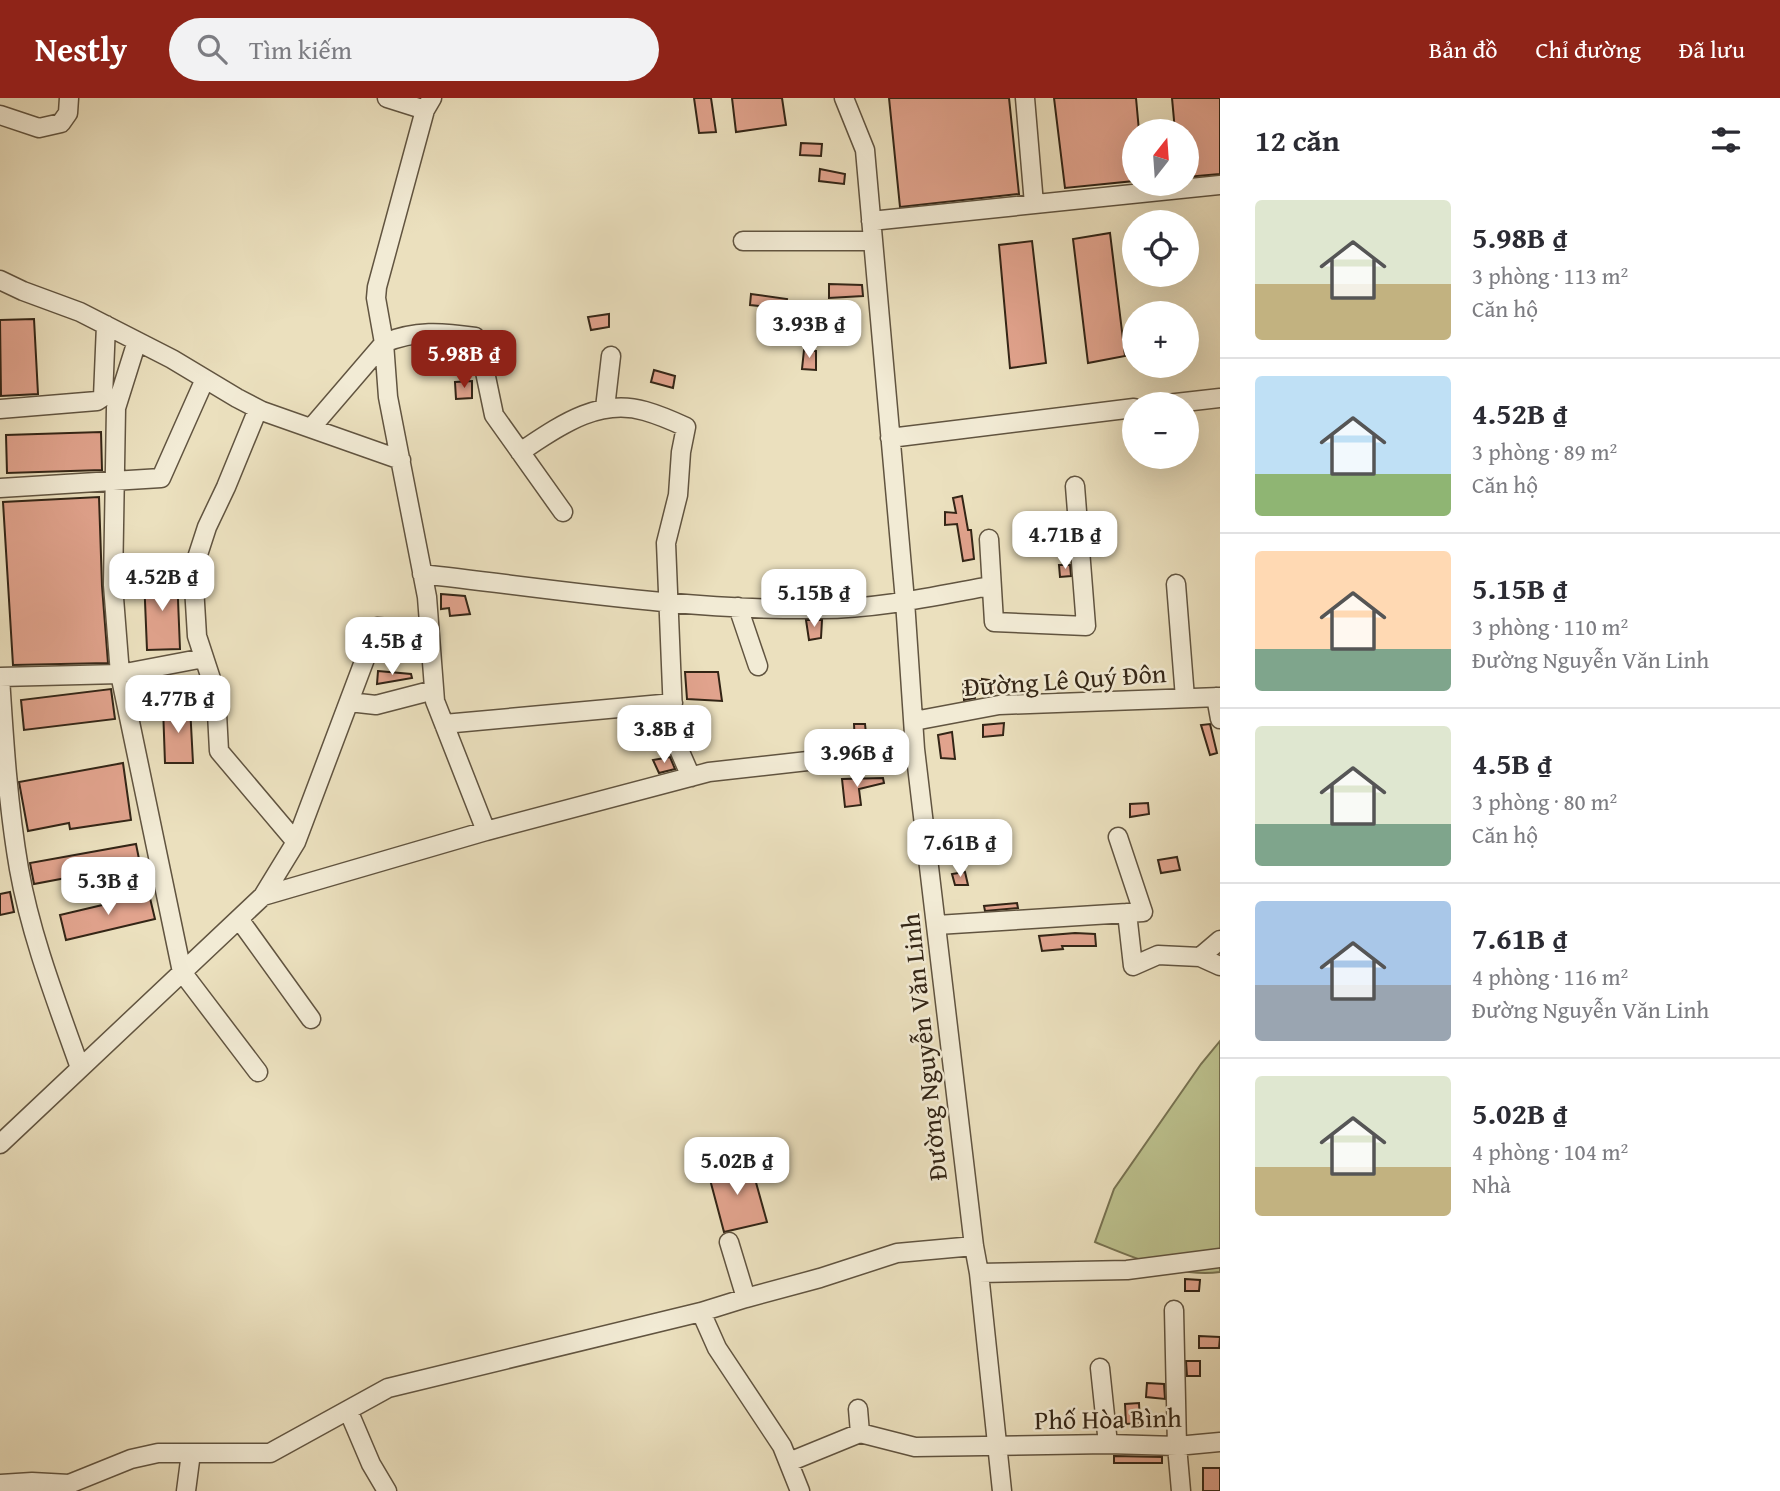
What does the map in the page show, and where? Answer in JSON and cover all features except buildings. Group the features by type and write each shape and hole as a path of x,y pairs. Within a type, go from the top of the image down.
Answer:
{"street":[{"path":"0,115 39,128 61,123 68,113 69,98"},
{"path":"387,98 429,104 376,298 384,343 388,397 422,574 435,701 486,831"},
{"name":"Đường Nguyễn Văn Linh","path":"844,98 865,150 905,601 915,749 979,1273 1002,1491"},
{"path":"1025,98 1034,204"},
{"path":"871,221 1220,185"},
{"path":"743,241 873,241"},
{"path":"0,280 106,325 258,409 401,460"},
{"path":"0,409 97,401 103,397 106,325"},
{"path":"311,428 384,343 403,335 438,331 475,337 480,348 495,415 563,512"},
{"path":"137,341 116,408 113,585 120,674 182,972 258,1072"},
{"path":"605,408 611,356"},
{"path":"0,488 161,478 205,379"},
{"path":"1199,400 1220,398"},
{"path":"520,452 573,418 605,408 643,410 687,427 681,452 678,495 666,542 674,738 691,777"},
{"path":"258,409 207,527 193,570 197,636 216,694 219,751 296,842"},
{"path":"890,438 1122,409"},
{"path":"989,539 994,622 1086,626 1075,486"},
{"path":"422,574 668,601 738,607 824,609 905,601 990,586"},
{"path":"1177,584 1185,698"},
{"path":"738,607 758,666"},
{"path":"0,1144 263,896 296,842 377,627 429,631"},
{"path":"80,1068 35,939 19,870 8,789 0,677 120,674 204,658"},
{"path":"349,702 376,705 434,690"},
{"path":"1218,697 1220,719"},
{"name":"Đường Lê Quý Đôn","path":"914,721 999,705 1218,697"},
{"path":"444,724 673,704"},
{"path":"263,896 486,831 709,772 915,749"},
{"path":"937,925 1143,912 1118,837"},
{"path":"1127,913 1133,966 1158,955 1200,957 1220,966"},
{"path":"239,919 311,1019"},
{"path":"1200,957 1220,940"},
{"path":"729,1242 746,1298"},
{"path":"0,1484 69,1484 131,1460 158,1453 270,1453 388,1388 701,1312 897,1253 974,1246"},
{"path":"979,1273 1127,1270 1220,1258"},
{"path":"1174,1310 1177,1446 1181,1491"},
{"path":"701,1312 717,1348 782,1446 800,1491"},
{"path":"1100,1368 1108,1444"},
{"path":"789,1462 860,1433 858,1409"},
{"path":"348,1410 371,1465 387,1491"},
{"name":"Phố Hòa Bình","path":"860,1433 915,1447 1108,1444 1177,1446 1220,1442"},
{"path":"186,1491 191,1453"}],"green space":[{"path":"1220,1041 1220,1272 1172,1269 1095,1242 1114,1189"}]}
